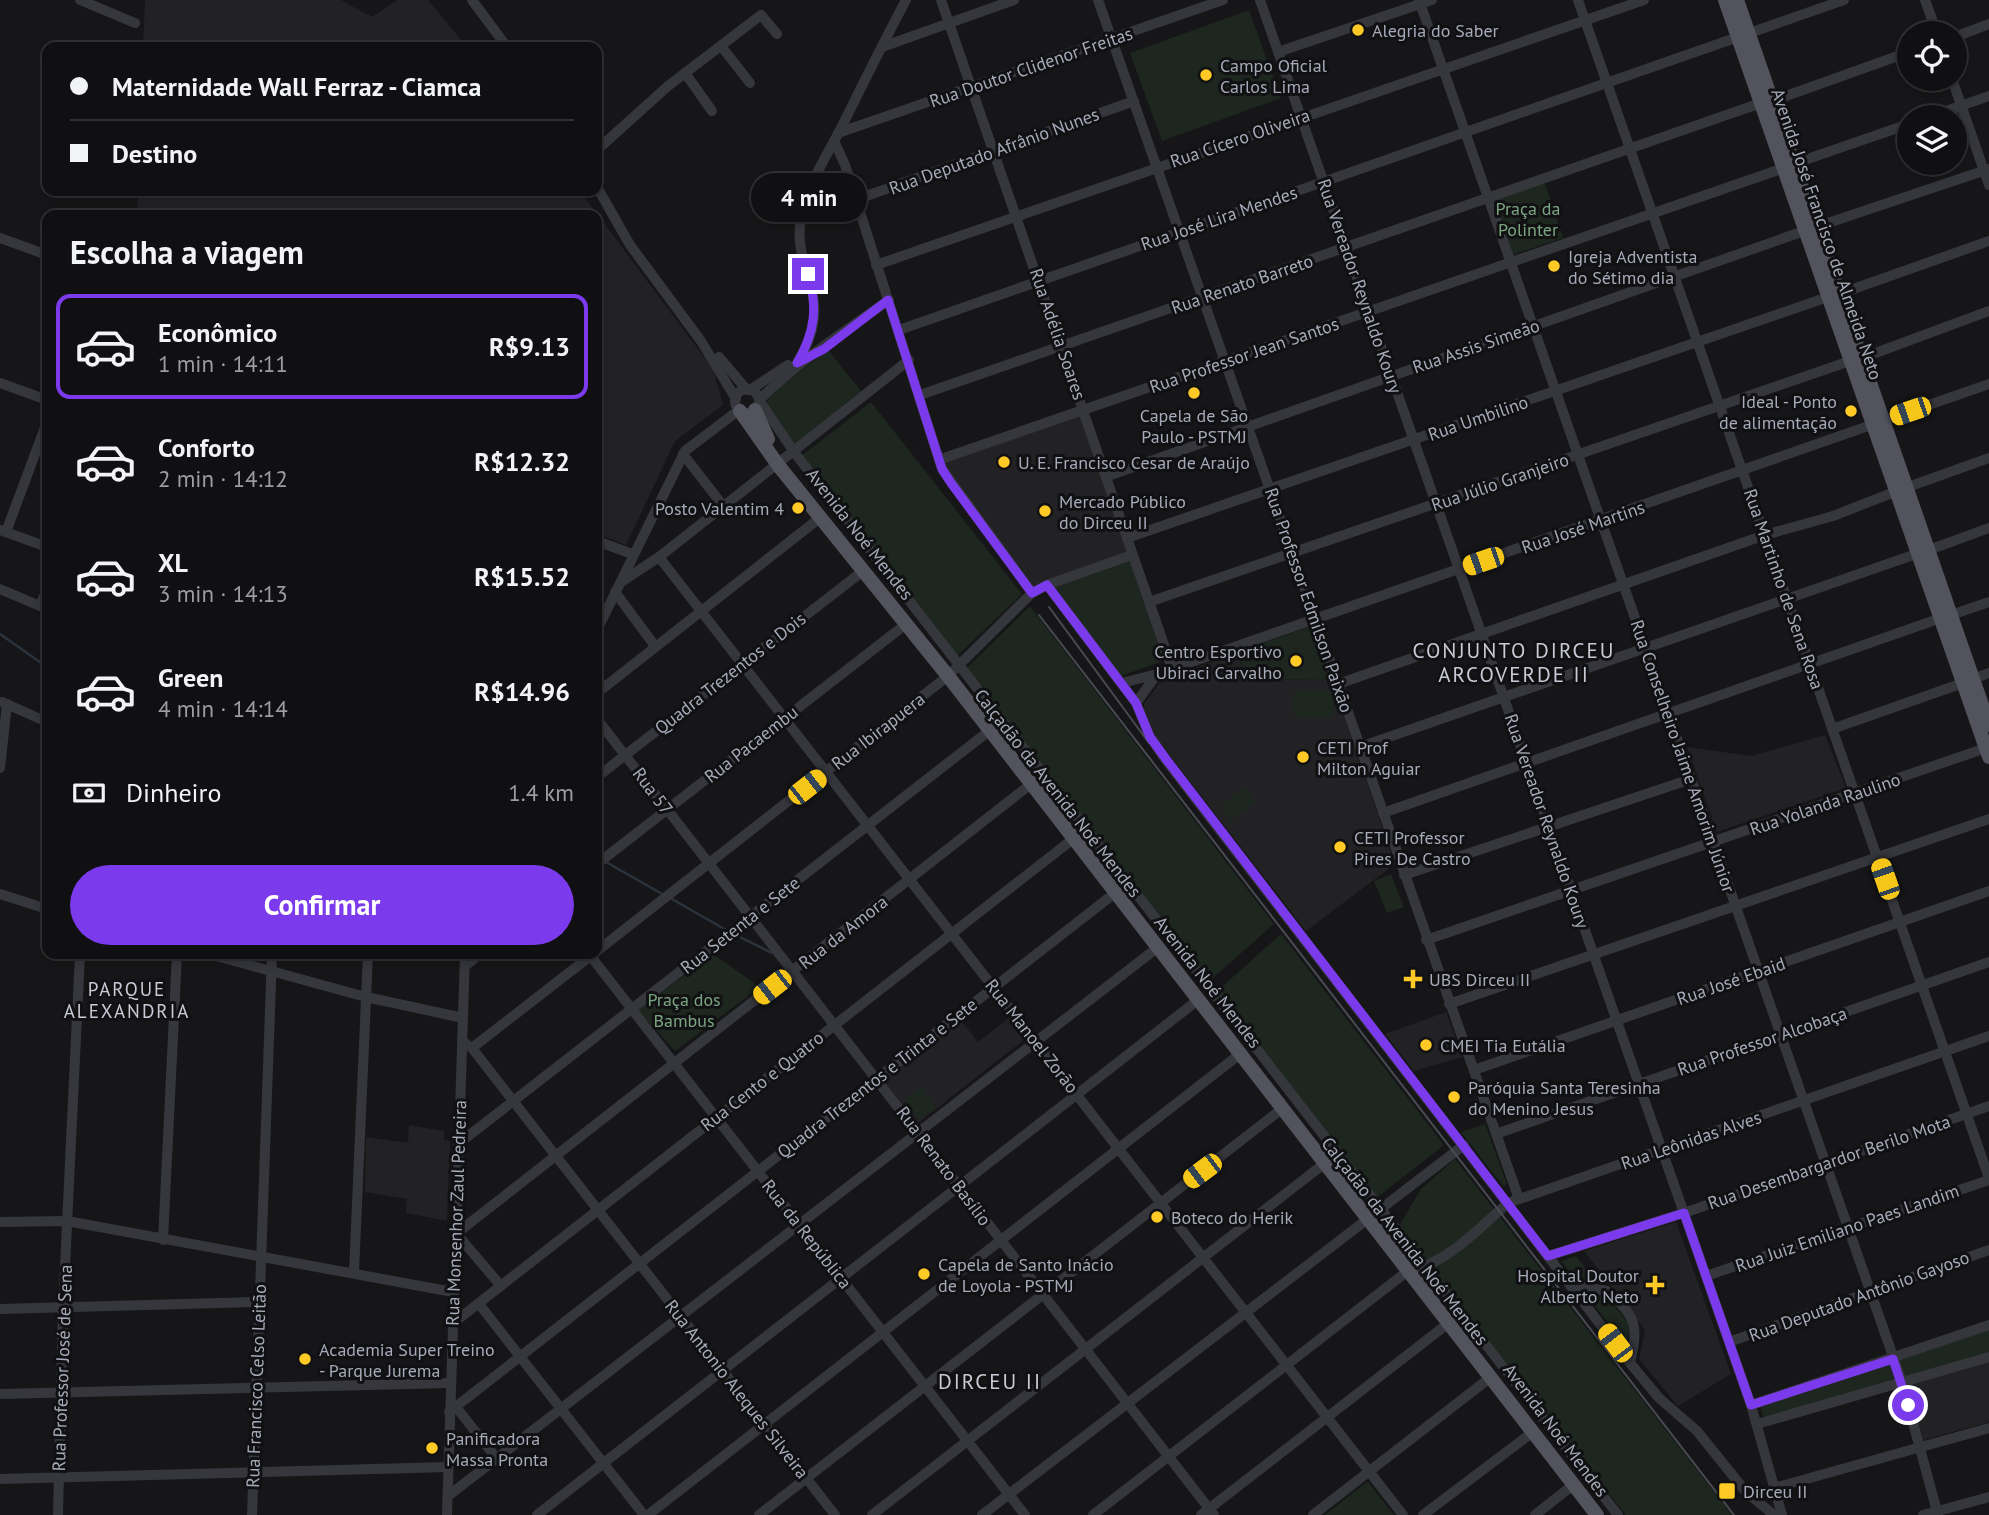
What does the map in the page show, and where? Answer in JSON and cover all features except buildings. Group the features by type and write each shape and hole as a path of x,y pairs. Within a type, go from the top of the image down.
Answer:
{"main road":[{"name":"Avenida José Francisco de Almeida Neto","path":"1725,0 1743,35 1924,551 1968,681 1987,753"},
{"name":"Avenida José Francisco de Almeida Neto","path":"1737,0 1743,35"},
{"name":"Avenida Noé Mendes","path":"757,405 765,433 821,517 948,676 1325,1163 1374,1215 1409,1270 1597,1515"},
{"name":"Avenida Noé Mendes","path":"737,406 786,463"},
{"name":"Avenida José Francisco de Almeida Neto","path":"1968,681 1989,726"}],"street":[{"path":"80,0 135,23"},
{"path":"472,0 502,42"},
{"path":"737,406 747,413 757,405 797,360 810,337 816,310 801,244 801,219 808,191 906,0"},
{"name":"Rua Adélia Soares","path":"941,0 1108,476 1132,555 1172,668"},
{"path":"882,47 1014,0"},
{"name":"Rua Professor Edmilson Paixão","path":"1098,0 1448,1004 1474,1070 1496,1134 1514,1201"},
{"name":"Rua Doutor Clidenor Freitas","path":"836,137 1223,0"},
{"name":"Rua Vereador Reynaldo Koury","path":"1260,0 1751,1405 1782,1515"},
{"name":"Rua Martinho de Sena Rosa","path":"1578,0 1989,1179"},
{"name":"Rua Cícero Oliveira","path":"876,265 1644,0"},
{"name":"Rua José Lira Mendes","path":"899,330 1844,0"},
{"path":"1925,0 1933,21"},
{"path":"1278,52 1424,1"},
{"name":"Rua Conselheiro Jaime Amorim Júnior","path":"1424,1 1443,69 1902,1382 1938,1513"},
{"path":"602,146 685,73 761,15 777,34"},
{"path":"1967,32 1989,24"},
{"path":"721,46 750,83"},
{"name":"Rua Renato Barreto","path":"920,395 1897,56"},
{"path":"685,73 712,111"},
{"path":"1965,105 1989,96"},
{"name":"Rua Deputado Afrânio Nunes","path":"855,200 1134,101"},
{"path":"1967,119 1987,170 1989,185"},
{"name":"Rua Professor Jean Santos","path":"941,459 1897,128"},
{"path":"836,137 942,469 1032,593"},
{"name":"Rua Assis Simeão","path":"1108,476 1810,229 1987,170"},
{"name":"Avenida Noé Mendes","path":"602,195 642,263 701,341 737,406"},
{"path":"0,238 42,253"},
{"name":"Rua Umbilino","path":"1127,538 1989,241"},
{"path":"602,610 618,587 683,454 737,406 740,392 748,390 797,360 824,349 888,300"},
{"name":"Rua Júlio Granjeiro","path":"1149,602 1856,360 1989,311"},
{"name":"Avenida Noé Mendes","path":"701,341 714,351 748,390 757,405"},
{"path":"618,587 786,463 909,360"},
{"path":"0,383 42,398"},
{"name":"Rua José Martins","path":"1122,683 1157,674 1989,384"},
{"path":"42,434 3,531 42,545"},
{"path":"683,454 724,507"},
{"path":"1338,684 1765,535 1833,516 1989,458"},
{"name":"Calçadão da Avenida Noé Mendes","path":"786,463 960,666 1374,1215 1425,1268 1618,1515"},
{"path":"602,689 821,517"},
{"path":"1360,747 1989,528"},
{"path":"602,543 632,554"},
{"name":"Rua Ibirapuera","path":"602,945 948,676 1032,593 1047,585 1132,555"},
{"name":"Rua Manoel Zorão","path":"659,557 744,663 1403,1515"},
{"name":"Quadra Trezentos e Dois","path":"602,773 863,571"},
{"path":"1047,585 1136,703 1150,737 1166,759 1465,1145 1514,1201 1548,1256 1630,1363 1658,1398 1697,1431 1746,1492 1774,1515"},
{"path":"618,587 655,646"},
{"path":"0,589 42,607"},
{"path":"1383,813 1989,602"},
{"name":"Rua Pacaembu","path":"602,860 906,624"},
{"path":"1832,729 1989,673"},
{"path":"1136,703 1157,674"},
{"path":"0,768 3,703 42,720"},
{"name":"Rua 57","path":"602,725 750,918"},
{"name":"Rua Setenta e Sete","path":"458,1144 989,732"},
{"name":"Rua Yolanda Raulino","path":"1426,940 1855,794 1987,753"},
{"path":"1404,875 1691,779"},
{"name":"Rua da Amora","path":"456,1233 1031,784"},
{"path":"1448,1004 1989,819"},
{"name":"Rua Cento e Quatro","path":"452,1324 1073,839"},
{"name":"Rua José Ebaid","path":"1474,1070 1989,891"},
{"name":"Quadra Trezentos e Trinta e Sete","path":"453,1409 1115,893"},
{"path":"0,894 42,907"},
{"name":"Rua Renato Basílio","path":"750,918 1127,1402 1208,1513"},
{"path":"448,1496 1157,948"},
{"name":"Rua Professor José de Sena","path":"58,1515 63,1308 80,959"},
{"path":"163,1240 177,959"},
{"path":"228,959 366,998 463,1018"},
{"name":"Rua Francisco Celso Leitão","path":"252,1515 272,959"},
{"path":"354,1272 368,959"},
{"name":"Rua Monsenhor Zaul Pedreira","path":"449,1513 448,1467 453,1409 450,1383 465,959"},
{"path":"465,966 474,959"},
{"name":"Rua Ibirapuera","path":"472,1048 584,959"},
{"name":"Rua da República","path":"596,959 632,1010 1025,1515"},
{"name":"Rua Professor Alcobaça","path":"1496,1134 1989,962"},
{"path":"537,1515 1198,1000"},
{"name":"Rua Leônidas Alves","path":"1425,1268 1514,1201 1989,1036"},
{"path":"462,1041 472,1048 555,1155"},
{"path":"479,1304 646,1515 1240,1054"},
{"name":"Rua Desembargardor Berilo Mota","path":"1548,1256 1684,1213 1989,1106"},
{"path":"759,1515 1283,1108"},
{"path":"982,1515 1245,1310 1465,1145"},
{"name":"Rua Antonio Aleques Silveira","path":"555,1155 835,1515"},
{"path":"872,1515 1325,1163"},
{"name":"Rua Juiz Emiliano Paes Landim","path":"1706,1276 1989,1179"},
{"path":"0,1222 67,1221 453,1292"},
{"path":"456,1233 500,1286"},
{"name":"Rua Deputado Antônio Gayoso","path":"1729,1342 1989,1250"},
{"path":"1093,1515 1409,1270 1425,1268"},
{"path":"1571,1285 1607,1291 1634,1323 1637,1331 1630,1363"},
{"path":"0,1309 259,1302"},
{"path":"1208,1513 1327,1416 1450,1322"},
{"path":"1751,1405 1989,1325"},
{"path":"1757,1424 1989,1357"},
{"path":"1313,1515 1491,1377"},
{"path":"0,1394 450,1383"},
{"path":"453,1409 497,1459"},
{"path":"1774,1488 1989,1428"},
{"path":"1423,1515 1533,1432"},
{"path":"0,1479 448,1467"},
{"path":"1535,1515 1573,1485"},
{"path":"1923,1515 1989,1497"}],"shaded area":[{"path":"145,0 341,0 372,17 397,0 428,0 463,42 143,42"},
{"path":"138,196 584,196 594,210 137,210"},
{"path":"602,220 713,369 723,405 675,441 626,545 602,536"},
{"name":"Mercado Público do Dirceu II","path":"1084,410 1132,555 1032,593 941,459"},
{"path":"1234,653 1255,680 1331,679 1395,864 1306,931 1157,739 1144,712 1144,704 1160,682"},
{"path":"1825,735 1846,788 1717,832 1687,747 1751,756"},
{"name":"CMEI Tia Eutália","path":"1446,1012 1463,1057 1414,1071 1385,1034"},
{"path":"959,1018 978,1042 1009,1018 1025,1039 917,1124 883,1079"},
{"path":"409,1125 444,1131 444,1140 450,1141 447,1221 406,1213 407,1199 365,1192 366,1137 408,1143"},
{"path":"1676,1222 1731,1374 1678,1406 1639,1359 1645,1330 1584,1251"},
{"path":"1989,1361 1989,1422 1923,1440 1908,1384"}],"green space":[{"name":"Campo Oficial Carlos Lima","path":"1249,10 1281,98 1162,141 1130,53"},
{"name":"Praça da Polinter","path":"1544,181 1563,238 1512,255 1493,198"},
{"path":"828,350 861,391 792,447 767,408 767,396"},
{"path":"871,402 1022,594 957,656 800,457"},
{"path":"1131,561 1165,660 1121,676 1054,588"},
{"path":"1030,606 1274,924 1206,984 966,669"},
{"path":"1312,626 1331,679 1255,680 1234,653"},
{"path":"1333,690 1333,717 1294,717 1294,691"},
{"path":"1245,787 1256,802 1231,821 1220,807"},
{"path":"1391,874 1404,907 1387,913 1374,881"},
{"path":"1281,934 1444,1145 1375,1199 1214,994"},
{"name":"Praça dos Bambus","path":"713,954 760,987 675,1051 638,1010"},
{"path":"921,1087 936,1107 919,1120 904,1101"},
{"path":"1485,1124 1507,1184 1503,1186 1461,1132"},
{"path":"1455,1159 1732,1515 1626,1515 1399,1226 1421,1189"},
{"path":"1576,1256 1596,1282 1574,1278 1561,1261"},
{"path":"1585,1293 1606,1296 1630,1325 1627,1348"},
{"path":"1989,1328 1989,1353 1764,1418 1759,1405"},
{"path":"1367,1482 1394,1515 1325,1515"}],"waterway":[{"path":"0,634 42,663"},
{"path":"606,862 664,895"},
{"path":"670,898 728,931"},
{"path":"734,934 772,953"}],"tram line":[{"path":"1049,607 1149,743"},
{"path":"1039,615 1734,1515"}],"place":[{"name":"Alegria do Saber","path":"1358,30"},
{"name":"Campo Oficial Carlos Lima","path":"1206,75"},
{"name":"Igreja Adventista do Sétimo dia","path":"1554,266"},
{"name":"Capela de São Paulo - PSTMJ","path":"1194,393"},
{"name":"Ideal - Ponto de alimentação","path":"1851,411"},
{"name":"U. E. Francisco Cesar de Araújo","path":"1004,462"},
{"name":"Posto Valentim 4","path":"798,508"},
{"name":"Mercado Público do Dirceu II","path":"1045,511"},
{"name":"Centro Esportivo Ubiraci Carvalho","path":"1296,661"},
{"name":"CETI Prof Milton Aguiar","path":"1303,757"},
{"name":"CETI Professor Pires De Castro","path":"1340,847"},
{"name":"UBS Dirceu II","path":"1413,979"},
{"name":"CMEI Tia Eutália","path":"1426,1045"},
{"name":"Paróquia Santa Teresinha do Menino Jesus","path":"1454,1097"},
{"name":"Boteco do Herik","path":"1157,1217"},
{"name":"Capela de Santo Inácio de Loyola - PSTMJ","path":"924,1274"},
{"name":"Hospital Doutor Alberto Neto","path":"1655,1285"},
{"name":"Academia Super Treino - Parque Jurema","path":"305,1359"},
{"name":"Panificadora Massa Pronta","path":"432,1448"},
{"name":"Dirceu II","path":"1727,1491"}],"district":[{"name":"CONJUNTO DIRCEU ARCOVERDE II","path":"1514,662"},
{"name":"PARQUE ALEXANDRIA","path":"127,1000"},
{"name":"DIRCEU II","path":"990,1381"}],"route":[{"path":"808,274 816,310 807,346 797,363 824,349 888,300 942,469 951,483 1032,593 1047,585 1136,703 1150,737 1166,759 1548,1256 1684,1213 1751,1405 1893,1359 1908,1405"}]}
